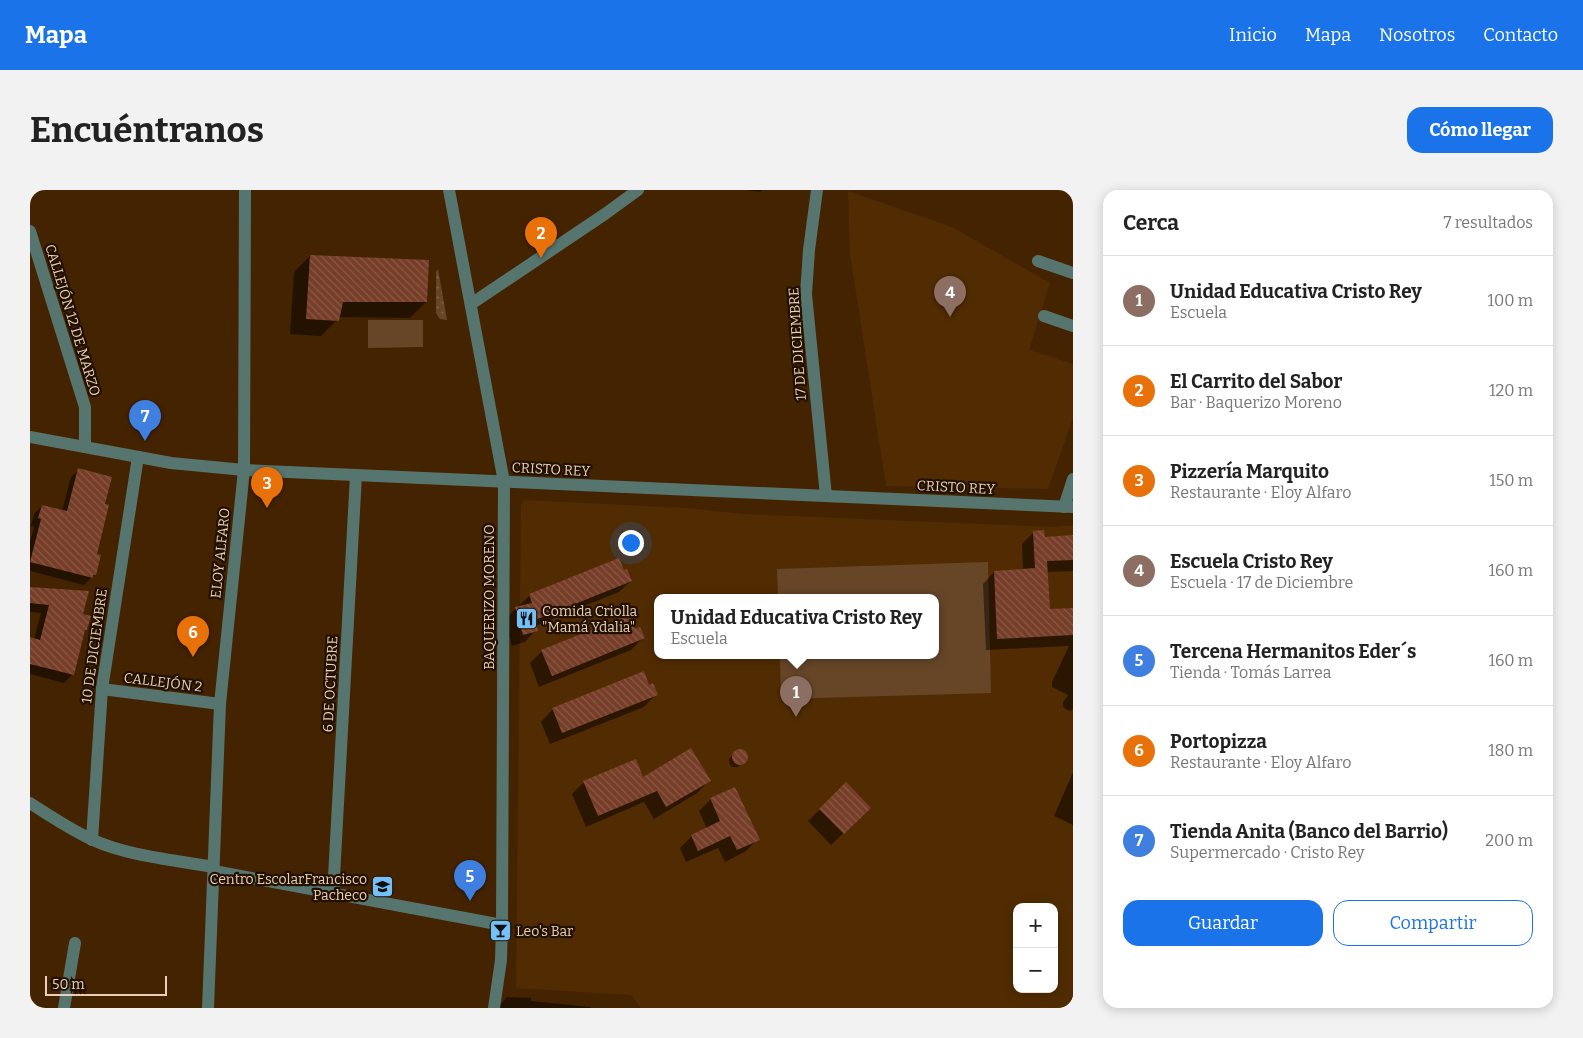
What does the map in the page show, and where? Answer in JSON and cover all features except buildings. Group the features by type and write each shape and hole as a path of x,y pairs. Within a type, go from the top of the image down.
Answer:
{"street":[{"name":"ELOY ALFARO","path":"208,1008 220,704 244,470 245,190"},
{"name":"BAQUERIZO MORENO","path":"449,190 504,482 502,926 501,960 494,1008"},
{"path":"471,304 638,190"},
{"name":"17 DE DICIEMBRE","path":"817,190 809,250 806,294 826,496"},
{"name":"CALLEJÓN 12 DE MARZO","path":"30,232 85,407 85,448"},
{"path":"1038,261 1073,273"},
{"path":"1044,316 1073,326"},
{"name":"CRISTO REY","path":"30,438 172,463 244,470 1069,507"},
{"name":"10 DE DICIEMBRE","path":"92,840 102,689 138,457"},
{"name":"6 DE OCTUBRE","path":"333,895 356,475"},
{"path":"1069,507 1073,479"},
{"name":"CALLEJÓN 2","path":"102,689 220,704"},
{"path":"30,802 67,826 92,840 108,846 333,895 502,926"},
{"path":"64,1008 75,943"}],"shaded area":[{"path":"848,191 952,227 1050,283 1029,350 1073,364 1073,418 1048,489 886,486 850,254"},
{"path":"438,269 447,320 440,319 436,313 436,272"},
{"path":"368,320 423,320 423,347 368,348"},
{"path":"524,500 685,508 744,514 1052,527 1073,525 1073,1008 641,1008 631,995 516,988 521,504"},
{"path":"988,562 991,693 781,699 780,659 939,659 939,594 778,594 777,569"}],"place":[{"name":"El Carrito del Sabor","path":"541,258"},
{"name":"Escuela Cristo Rey","path":"950,317"},
{"name":"Tienda Anita (Banco del Barrio)","path":"145,441"},
{"name":"Pizzería Marquito","path":"267,508"},
{"name":"Comida Criolla \"Mamá Ydalia\"","path":"526,619"},
{"name":"Portopizza","path":"193,657"},
{"name":"Unidad Educativa Cristo Rey","path":"796,717"},
{"name":"Centro EscolarFrancisco Pacheco","path":"383,887"},
{"name":"Tercena Hermanitos Eder´s","path":"470,901"},
{"name":"Leo's Bar","path":"500,931"}]}
